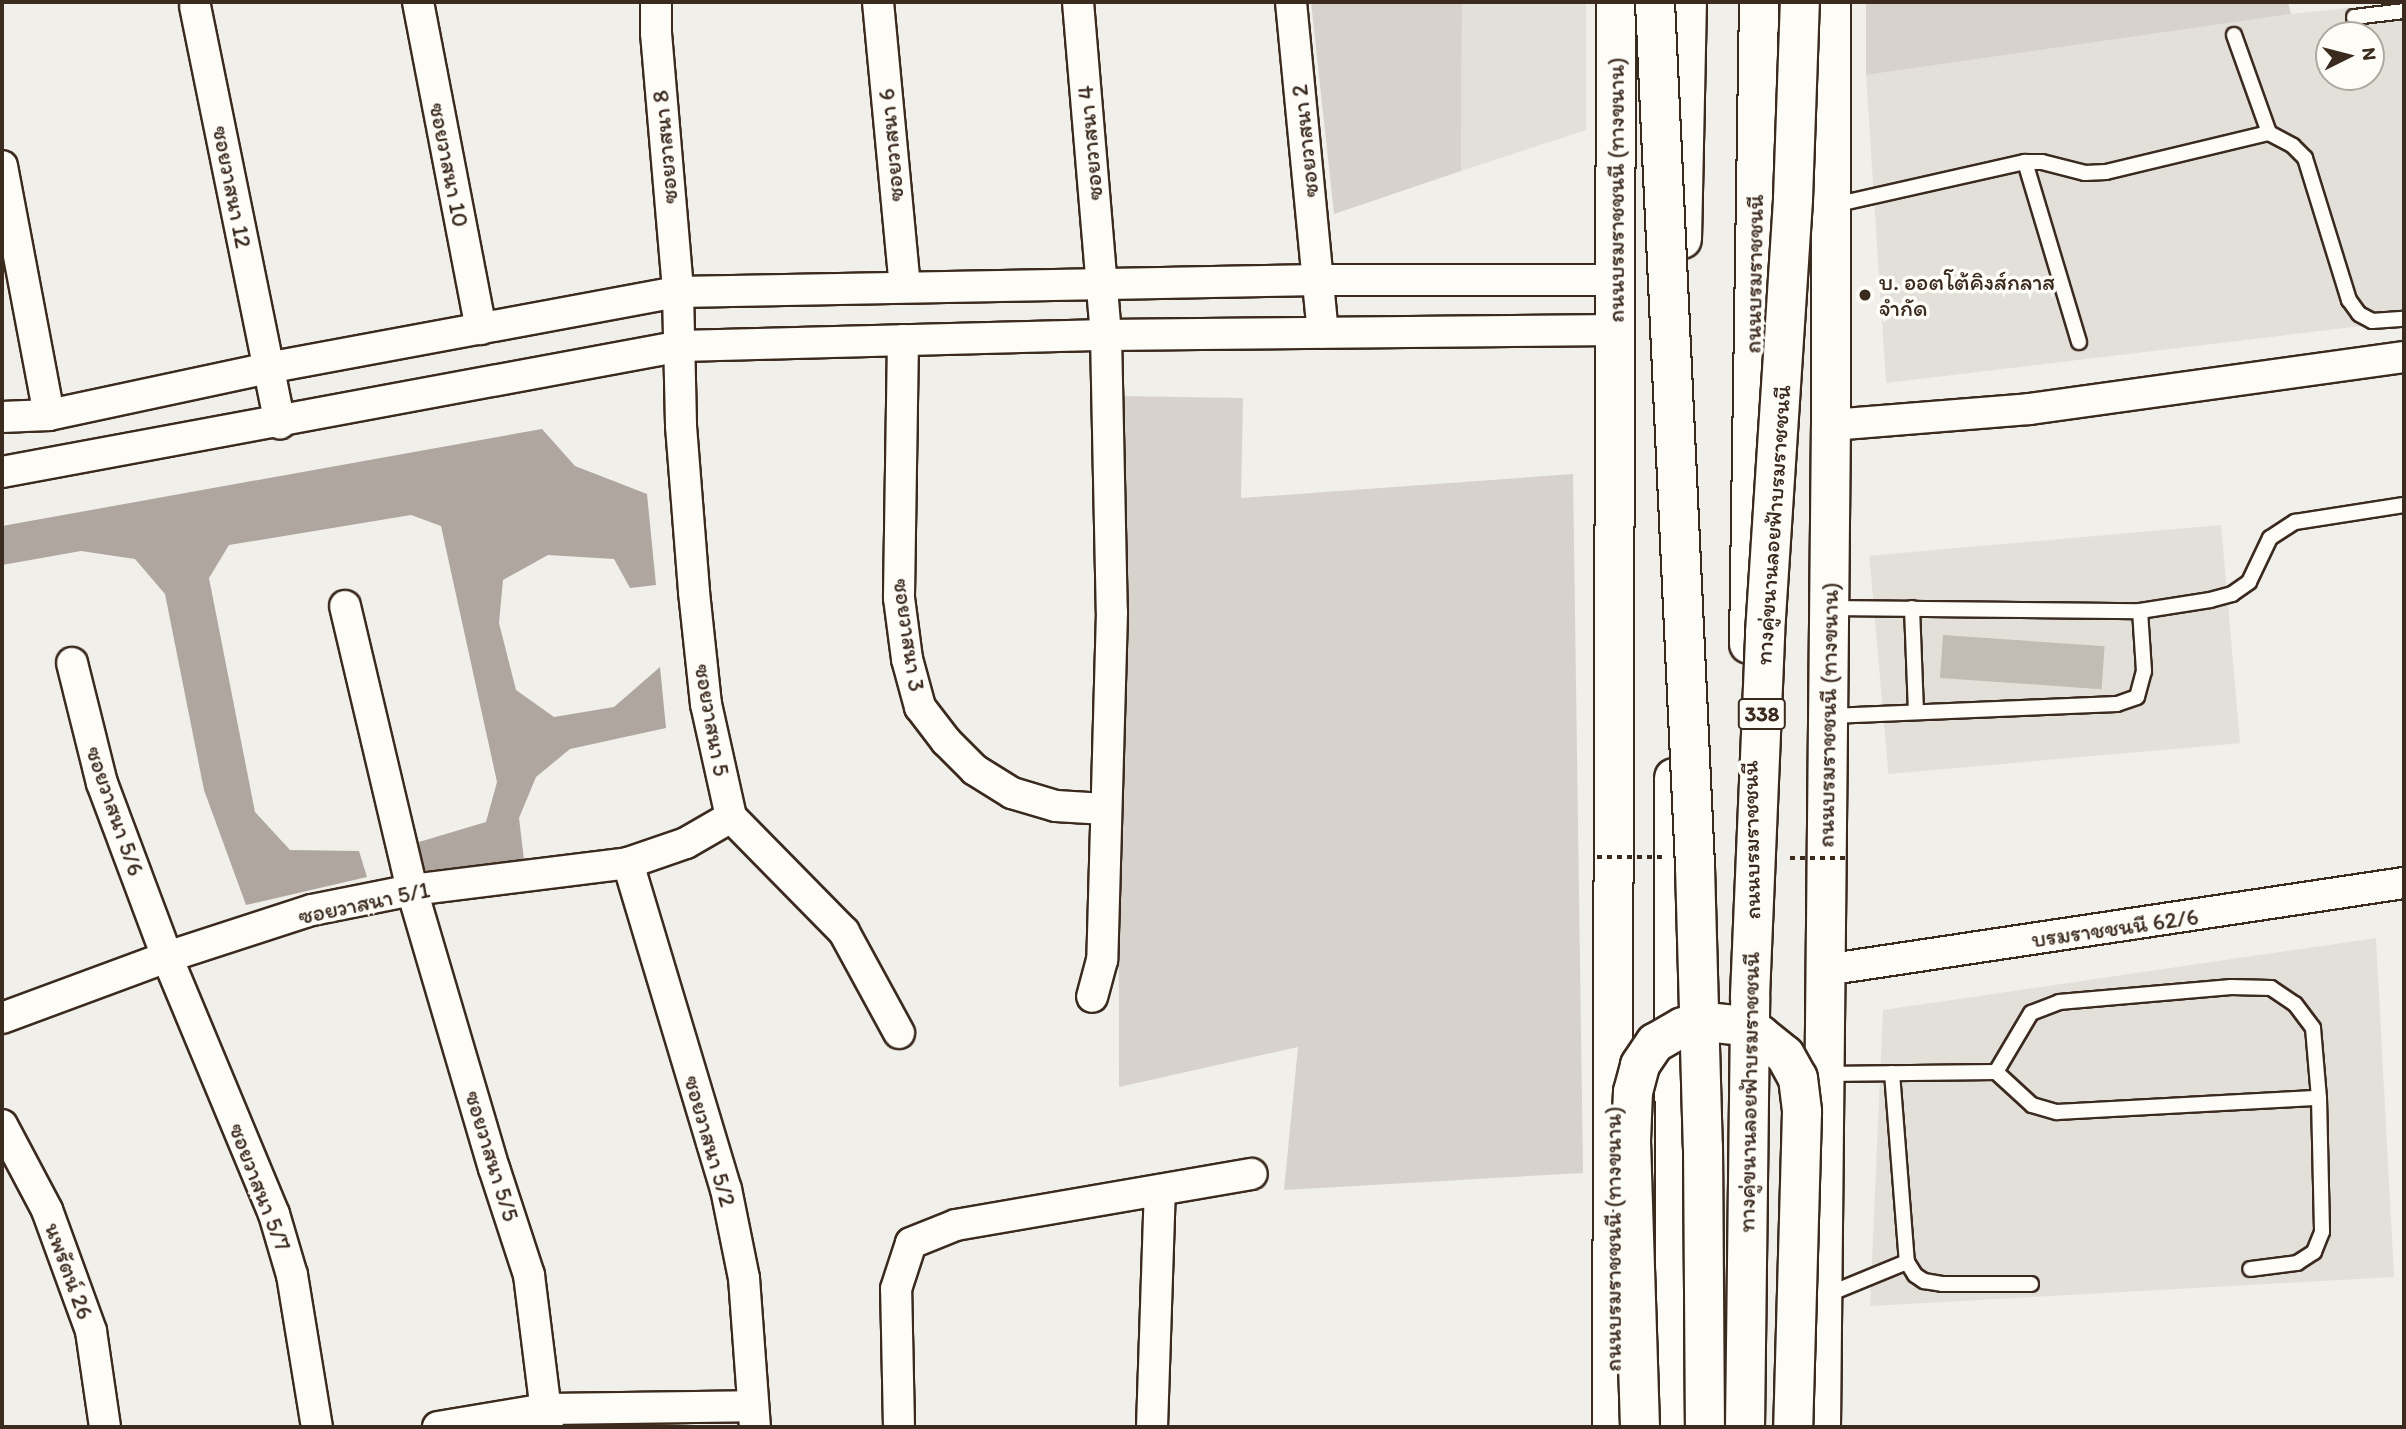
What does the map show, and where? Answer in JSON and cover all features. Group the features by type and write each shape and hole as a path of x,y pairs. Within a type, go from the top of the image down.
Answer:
{"main road":[{"name":"ถนนบรมราชชนนี (ทางขนาน)","path":"1612,1427 1616,2"},
{"name":"ทางคู่ขนานลอยฟ้าบรมราชชนนี","path":"1655,2 1697,919 1703,1147 1705,1427"},
{"path":"1675,1427 1674,592 1687,2"},
{"name":"ถนนบรมราชชนนี","path":"1759,2 1748,573 1759,1427"},
{"name":"ทางคู่ขนานลอยฟ้าบรมราชชนนี","path":"1745,1427 1750,996 1765,633 1793,199 1800,2"},
{"name":"ถนนบรมราชชนนี (ทางขนาน)","path":"1821,1427 1820,1298 1833,205 1831,2"},
{"path":"1640,1427 1631,1141 1633,1092 1640,1065 1655,1043 1683,1027 1706,1022 1737,1025 1760,1035 1785,1055 1798,1078 1802,1112 1793,1427"}],"street":[{"name":"ซอยวาสนา 10","path":"418,2 481,329"},
{"name":"ซอยวาสนา 8","path":"656,2 656,33 681,346"},
{"name":"ซอยวาสนา 6","path":"878,2 905,288"},
{"name":"ซอยวาสนา 4","path":"1078,2 1105,335 1112,612 1102,960 1092,997"},
{"name":"ซอยวาสนา 2","path":"1291,2 1323,332"},
{"name":"ซอยวาสนา 12","path":"195,6 280,423"},
{"path":"2,166 49,415"},
{"path":"2,417 49,415 269,369 678,292 1319,280 1616,280"},
{"path":"2,472 280,423 681,346 1105,335 1616,330"},
{"name":"ซอยวาสนา 3","path":"903,340 899,598 907,659 920,707 946,741 975,770 1012,793 1056,806 1105,809"},
{"name":"ซอยวาสนา 5","path":"681,346 681,426 696,617 706,704 731,817"},
{"path":"1831,425 2029,409 2404,357"},
{"name":"ซอยวาสนา 5/5","path":"345,606 412,890 529,1275 547,1418"},
{"name":"ซอยวาสนา 5/6","path":"72,663 102,783 167,957"},
{"path":"731,817 844,932 899,1033"},
{"name":"ซอยวาสนา 5/1","path":"2,1018 167,957 312,910 412,890 628,863 686,843 731,817"},
{"name":"ซอยวาสนา 5/2","path":"628,863 726,1189 744,1278 754,1417"},
{"name":"บรมราชชนนี 62/6","path":"1825,970 2404,883"},
{"name":"ซอยวาสนา 5/7","path":"167,957 274,1214 292,1275 317,1427"},
{"name":"นพรัตน์ 26","path":"2,1125 47,1210 91,1331 105,1427"},
{"path":"899,1427 897,1289 911,1242 956,1225 1252,1174"},
{"path":"1152,1427 1160,1190"},
{"path":"438,1427 547,1418 754,1417"}],"lane":[{"path":"2354,16 2404,11"},
{"path":"2234,35 2269,133"},
{"path":"1833,205 2025,162 2042,162 2085,173 2106,172 2269,133 2293,146 2305,158 2349,300 2359,314 2372,321 2404,319"},
{"path":"2025,162 2079,342"},
{"path":"1829,608 2140,611 2232,594 2249,582 2270,538 2295,522 2404,505"},
{"path":"1912,608 1916,711"},
{"path":"1828,716 2117,704 2137,697 2144,671 2140,611"},
{"path":"1996,1072 2031,1013 2059,1002 2231,987 2271,988 2295,1004 2313,1028 2319,1098 2322,1232 2315,1252 2297,1263 2250,1269"},
{"path":"1823,1074 1996,1072 2032,1105 2057,1112 2319,1098"},
{"path":"1892,1073 1907,1262 1914,1275 1924,1281 2031,1284"},
{"path":"1820,1298 1907,1262"}],"shaded area":[{"path":"1311,2 1462,2 1461,171 1334,214"},
{"path":"1462,2 1586,2 1586,130 1461,171"},
{"path":"1866,2 2288,2 2291,14 1866,75"},
{"path":"2404,2 2404,321 1886,383 1866,75 2291,14"},
{"path":"1118,396 1243,398 1241,498 1573,474 1583,1173 1284,1190 1298,1047 1119,1087"},
{"path":"542,429 575,466 647,494 656,585 630,588 614,559 548,555 503,580 499,623 516,690 554,717 614,707 660,667 666,728 570,749 536,777 519,818 524,860 422,871 419,842 486,822 497,782 441,526 411,515 229,545 209,578 255,812 290,850 359,851 367,877 246,905 204,790 165,594 135,559 81,551 2,565 2,526"},
{"path":"2221,525 2240,743 1888,774 1869,556"},
{"path":"2376,938 2394,1277 1870,1306 1883,1010"}],"building":[{"path":"1943,635 2105,646 2102,689 1940,678"}],"place":[{"name":"บ. ออตโต้คิงส์กลาส จำกัด","path":"1865,295"}]}
